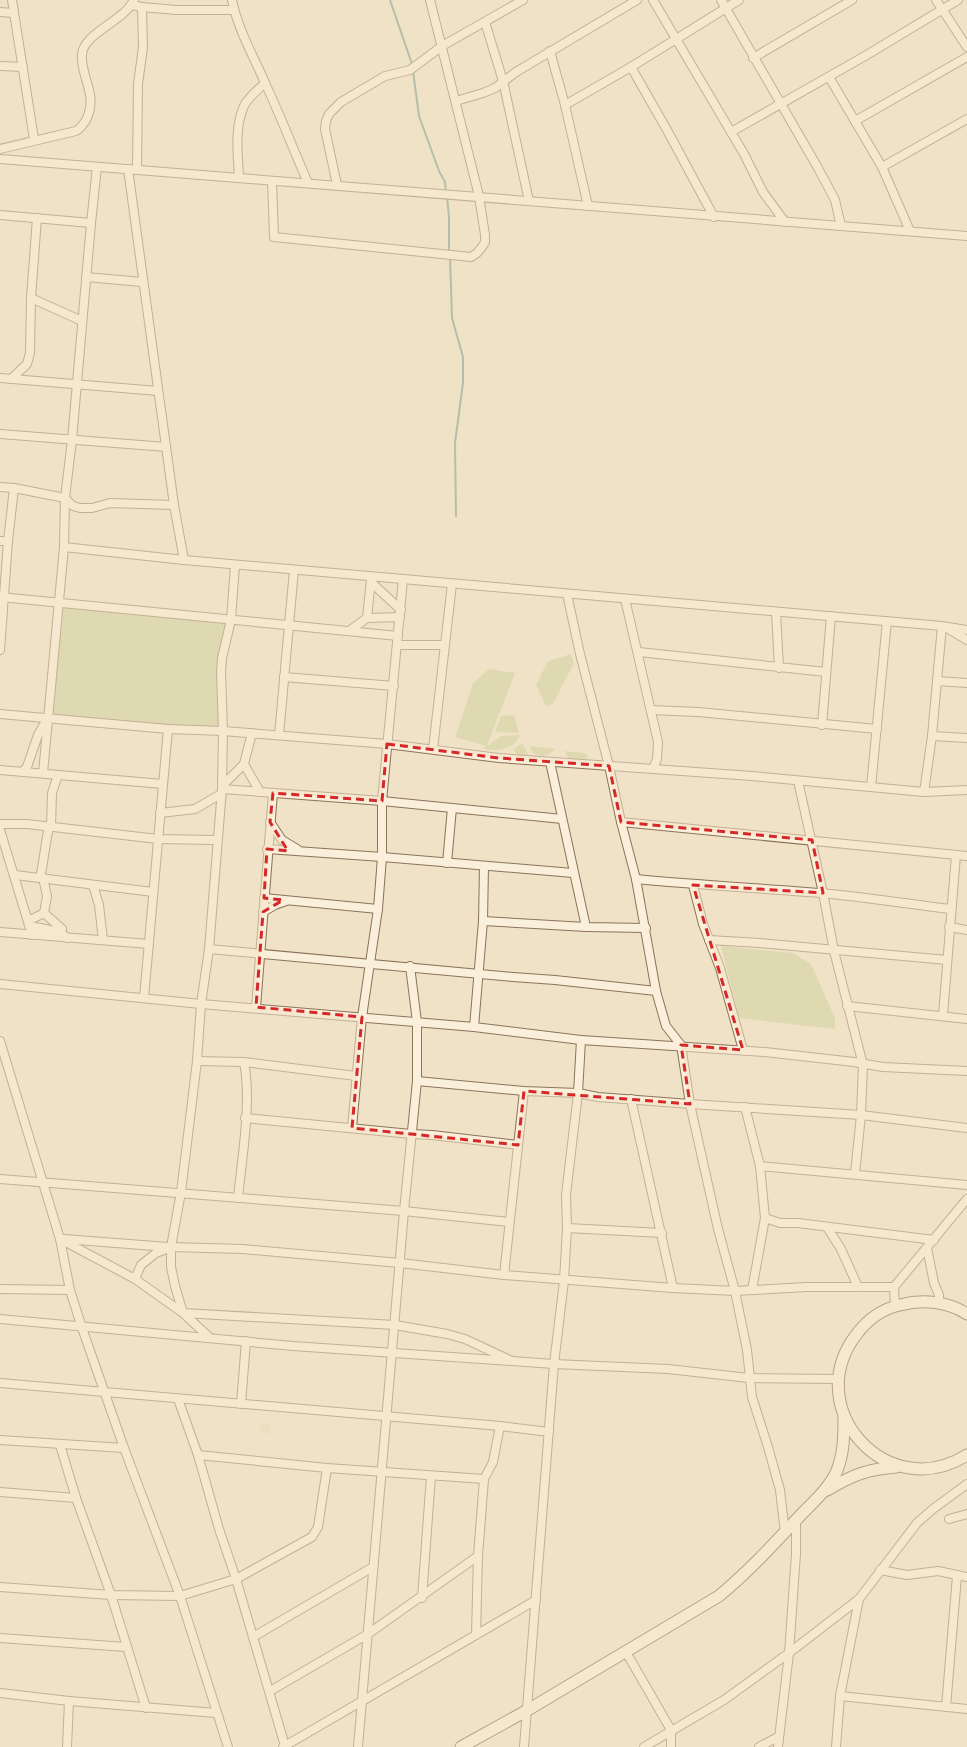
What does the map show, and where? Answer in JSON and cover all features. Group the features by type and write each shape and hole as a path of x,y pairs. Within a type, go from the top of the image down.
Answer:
{"street":[{"path":"12,0 34,139"},
{"path":"232,0 234,10 250,53 265,83 308,183"},
{"path":"272,181 274,237 471,256 477,253 485,242 479,196 430,0"},
{"path":"337,185 325,129 329,114 341,102 385,76 410,70 442,46 523,0"},
{"path":"456,101 495,88 503,81 550,51 637,0"},
{"path":"653,0 731,132 763,192 785,222"},
{"path":"721,0 835,200 841,226"},
{"path":"564,105 630,67 739,0"},
{"path":"753,58 852,0"},
{"path":"936,0 967,47"},
{"path":"731,132 958,0"},
{"path":"0,149 34,139 76,131 82,127 88,116 91,103 82,54 85,46 97,34 126,11 132,3 142,7 176,10 234,10"},
{"path":"137,170 138,84 143,47 142,7"},
{"path":"0,12 14,13"},
{"path":"485,22 503,81 529,201"},
{"path":"550,51 588,206"},
{"path":"855,121 967,57"},
{"path":"0,66 23,67"},
{"path":"630,67 667,130 714,217"},
{"path":"829,76 882,166 910,231"},
{"path":"239,178 239,123 244,105 265,83"},
{"path":"882,166 967,119"},
{"path":"0,159 967,236"},
{"path":"43,774 64,547 66,498 97,167"},
{"path":"128,169 142,282 174,505 184,560"},
{"path":"0,215 91,223"},
{"path":"11,379 25,367 29,360 31,298 37,218"},
{"path":"86,277 142,282"},
{"path":"31,298 82,321"},
{"path":"0,378 158,391"},
{"path":"0,434 166,447"},
{"path":"0,487 14,488 66,498 73,506 80,508 92,508 110,503 174,505"},
{"path":"0,650 4,541 14,488"},
{"path":"64,547 236,565 831,616 943,626 967,630"},
{"path":"183,1314 171,1267 171,1247 181,1192 197,1061 200,1004 209,948 222,790 223,731 221,665 231,620 236,565"},
{"path":"279,735 294,570"},
{"path":"371,577 374,584 400,614"},
{"path":"368,618 371,577"},
{"path":"352,1128 362,1017 378,909 382,857 382,801 398,645 403,579"},
{"path":"433,749 452,584"},
{"path":"567,594 580,654 636,879 646,928 656,991 666,1026 681,1045 690,1104 718,1229 734,1291 748,1358 752,1397 780,1490 785,1533"},
{"path":"2,597 231,620 289,624 398,636"},
{"path":"625,599 639,652 658,742 657,759 653,769"},
{"path":"776,612 779,668"},
{"path":"349,631 368,618 400,614"},
{"path":"822,724 831,616"},
{"path":"871,787 887,621"},
{"path":"943,626 967,640"},
{"path":"924,792 932,736 943,626"},
{"path":"398,645 446,645"},
{"path":"639,652 826,672"},
{"path":"284,677 394,686"},
{"path":"937,681 967,683"},
{"path":"651,710 698,712 877,729"},
{"path":"0,714 387,744 550,762 653,769 924,792 967,790"},
{"path":"22,772 27,767 38,735 48,718"},
{"path":"144,998 168,728"},
{"path":"160,813 195,809 222,790 244,764 252,733"},
{"path":"932,736 967,738"},
{"path":"550,762 586,927"},
{"path":"244,764 260,792"},
{"path":"0,770 163,784"},
{"path":"29,924 44,913 47,896 41,878 44,846 50,827 52,793 58,775"},
{"path":"798,781 812,840 834,951 863,1065 861,1115 855,1174"},
{"path":"222,790 382,801 562,819"},
{"path":"256,1007 259,954 273,793"},
{"path":"447,863 452,808"},
{"path":"270,822 282,840 303,852"},
{"path":"621,822 967,856"},
{"path":"0,824 27,824 158,839 217,840"},
{"path":"0,830 15,875 32,935"},
{"path":"268,849 573,873"},
{"path":"943,1015 956,855"},
{"path":"474,1027 477,973 483,921 484,866"},
{"path":"15,875 153,892"},
{"path":"636,879 693,885 823,893 951,909"},
{"path":"93,885 100,905 102,940"},
{"path":"693,885 698,909 720,968 743,1050"},
{"path":"264,898 378,909"},
{"path":"263,912 275,905 289,900"},
{"path":"44,913 62,929 60,932"},
{"path":"483,921 586,927 646,928"},
{"path":"29,924 60,932 67,938"},
{"path":"949,927 967,930"},
{"path":"0,932 149,944"},
{"path":"709,940 760,943 834,951 947,960"},
{"path":"209,948 259,954 410,966 656,991"},
{"path":"358,1747 404,1211 417,1081 417,1022 410,966"},
{"path":"0,984 200,1004 256,1007 474,1027 581,1040 681,1045 812,1057 883,1067 967,1071"},
{"path":"847,1006 943,1015 967,1019"},
{"path":"524,1747 554,1364 564,1281 567,1228 566,1195 578,1093 581,1040"},
{"path":"0,1043 60,1239 70,1290 80,1325 124,1448 180,1596 228,1747"},
{"path":"197,1061 244,1062 356,1076"},
{"path":"238,1198 245,1118 246,1080 244,1062"},
{"path":"417,1081 524,1091 578,1093 598,1097 861,1115 967,1128"},
{"path":"504,1276 524,1091"},
{"path":"631,1099 673,1288"},
{"path":"745,1107 760,1166 765,1218 752,1290"},
{"path":"245,1118 432,1135 518,1145"},
{"path":"760,1166 967,1185"},
{"path":"0,1179 181,1192 404,1211 510,1222"},
{"path":"895,1306 894,1287 967,1199"},
{"path":"765,1218 780,1223 798,1223 934,1240"},
{"path":"827,1227 841,1249 858,1287"},
{"path":"567,1228 662,1233"},
{"path":"60,1239 171,1247 243,1249 400,1263 504,1276 673,1288 734,1291 807,1287 894,1287"},
{"path":"60,1239 135,1279 183,1314 209,1337"},
{"path":"135,1279 141,1265 156,1253 171,1247"},
{"path":"927,1248 934,1283 939,1295 939,1303"},
{"path":"0,1289 70,1290"},
{"path":"967,1314 952,1306 939,1303 912,1302 882,1311 861,1328 847,1349 842,1360 838,1379 839,1398 844,1416 853,1433 867,1449 884,1460 900,1466 925,1470 953,1464 967,1455"},
{"path":"952,1306 967,1305"},
{"path":"183,1314 395,1325 433,1331 465,1339 512,1360"},
{"path":"0,1319 80,1325 293,1346 392,1351 554,1364 668,1369 749,1378 838,1379"},
{"path":"241,1404 246,1341"},
{"path":"0,1383 500,1426 549,1432"},
{"path":"178,1399 198,1455 218,1530 236,1579 270,1691 284,1746 536,1600"},
{"path":"461,1747 626,1652 669,1624 719,1596 753,1567 823,1492 835,1475 844,1451 844,1416"},
{"path":"476,1635 478,1556 484,1479 493,1462 500,1426"},
{"path":"0,1440 124,1448"},
{"path":"60,1445 76,1498 111,1595 146,1708"},
{"path":"198,1455 327,1468 484,1479"},
{"path":"823,1492 853,1475 869,1470 900,1466"},
{"path":"0,1587 111,1595 180,1596 236,1579 312,1537 318,1527 327,1468"},
{"path":"422,1598 431,1476"},
{"path":"644,1747 724,1700 789,1653 859,1599 917,1523 967,1484"},
{"path":"0,1492 76,1498"},
{"path":"949,1519 967,1514"},
{"path":"778,1747 789,1653 796,1554 796,1520"},
{"path":"270,1691 368,1634 422,1598 478,1556"},
{"path":"253,1637 373,1566"},
{"path":"880,1570 908,1575 938,1571 967,1577"},
{"path":"946,1707 957,1576"},
{"path":"836,1747 840,1696 859,1599"},
{"path":"0,1638 126,1647"},
{"path":"626,1652 671,1730 671,1747"},
{"path":"0,1693 69,1701 216,1713"},
{"path":"840,1696 967,1709"},
{"path":"67,1747 69,1701"},
{"path":"759,1747 778,1737"}],"highlighted area":[{"path":"387,744 499,758 609,766 621,822 812,840 823,893 693,885 743,1050 681,1045 690,1104 524,1091 518,1145 352,1128 362,1017 256,1007 263,912 283,900 264,898 267,849 288,851 270,822 273,793 382,801"}],"shaded area":[{"path":"260,1423 270,1424 270,1434 259,1433"}],"green space":[{"path":"61,607 228,622 220,728 50,716"},
{"path":"571,654 574,663 553,704 546,706 536,685 548,661"},
{"path":"489,669 515,673 487,746 501,736 520,735 518,740 510,747 499,750 483,748 486,746 455,737 473,683"},
{"path":"514,715 519,733 495,732 501,716"},
{"path":"522,743 529,756 519,756 513,750"},
{"path":"530,746 556,749 547,755 542,756 532,752"},
{"path":"564,751 584,753 588,756 583,761 568,758"},
{"path":"721,946 793,953 811,964 835,1018 835,1029 739,1018"}],"waterway":[{"path":"390,0 412,64"},
{"path":"413,71 419,116 439,171 445,182 446,193"},
{"path":"447,197 449,217 449,253"},
{"path":"450,257 452,318 463,357 463,383 455,443 456,516"}]}
